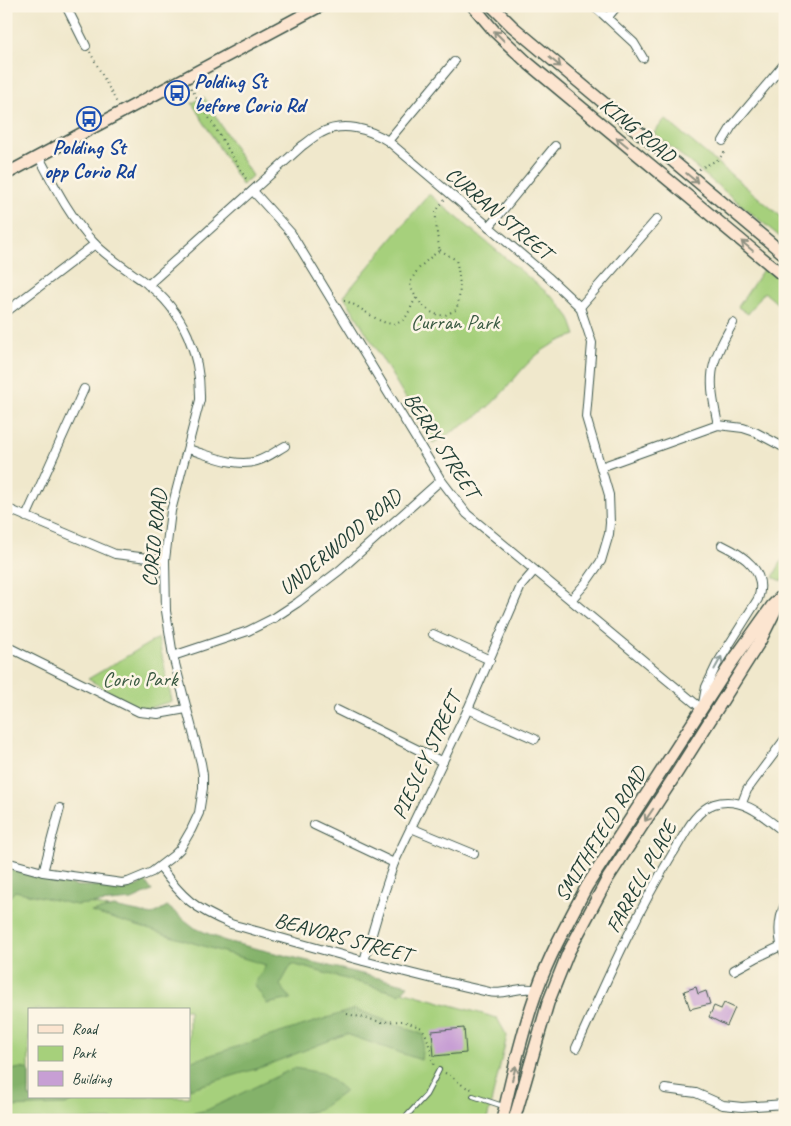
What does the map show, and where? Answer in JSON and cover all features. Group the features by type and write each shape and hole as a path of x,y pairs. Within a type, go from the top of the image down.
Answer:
{"main road":[{"path":"6,174 320,6"},
{"name":"KING ROAD","path":"473,6 495,32 529,64 785,277"},
{"name":"KING ROAD","path":"492,6 512,26 785,255"},
{"name":"SMITHFIELD ROAD","path":"502,1120 537,990 556,946 587,886 730,665 772,606 784,593"},
{"name":"SMITHFIELD ROAD","path":"514,1120 554,983 568,953 608,878 764,634 784,593"},
{"path":"664,793 672,770 702,720 702,709 712,704 745,655 764,634"},
{"path":"525,1083 527,1051 541,997 537,990 547,984 584,904 608,878"}],"street":[{"path":"66,6 86,46"},
{"path":"594,6 634,42 643,58"},
{"path":"608,17 617,6"},
{"path":"388,141 454,62"},
{"path":"723,142 732,126 785,63"},
{"name":"CURRAN STREET","path":"148,284 302,146 321,133 332,129 360,129 377,134 388,141 548,277 580,307 592,343 586,417 609,495 610,510 609,534 601,561 571,600"},
{"path":"489,226 555,146"},
{"name":"CORIO ROAD","path":"6,862 43,872 122,883 144,876 160,867 180,850 199,813 203,788 201,763 173,656 166,610 165,560 171,511 200,400 196,355 182,322 169,306 148,284 104,253 72,215 39,157"},
{"name":"BERRY STREET","path":"253,191 291,233 441,480 467,514 702,709"},
{"path":"580,307 657,219"},
{"path":"6,312 95,244"},
{"path":"718,425 711,392 711,375 718,350 733,323"},
{"path":"26,517 84,389"},
{"path":"601,467 718,425 734,426 755,432 785,448"},
{"path":"188,449 231,461 251,463 264,459 285,446"},
{"name":"UNDERWOOD ROAD","path":"173,656 248,631 274,618 297,603 332,576 441,480"},
{"path":"6,508 115,554 165,560"},
{"path":"702,709 706,687 717,664 758,599 760,590 752,565 742,556 722,545"},
{"name":"PIESLEY STREET","path":"364,961 394,863 468,708 521,586 534,571"},
{"path":"758,599 772,606"},
{"path":"433,634 490,660"},
{"path":"6,646 139,712 158,714 186,708"},
{"path":"468,708 535,739"},
{"path":"337,710 443,762"},
{"path":"785,739 747,790 742,803 785,833"},
{"name":"FARRELL PLACE","path":"576,1048 632,926 662,871 692,823 702,811 714,804 742,803"},
{"path":"43,872 60,808"},
{"path":"314,825 394,863"},
{"path":"412,828 474,854"},
{"name":"BEAVORS STREET","path":"160,867 184,898 213,917 231,924 364,961 492,993 526,988 537,990"},
{"path":"785,904 779,928 781,946 785,954"},
{"path":"734,970 781,946"},
{"path":"665,1089 696,1093 723,1105 742,1107 785,1104"}],"lane":[{"path":"403,1120 426,1095 439,1070"},
{"path":"473,1096 505,1107"}],"path":[{"path":"86,46 115,101"},
{"path":"191,88 253,191"},
{"path":"697,171 719,160 724,153 723,142"},
{"path":"440,250 421,265 414,273 410,284 411,290 428,310 435,314 445,315 456,310 460,300 459,272 456,260 440,250 437,244 436,213 448,193"},
{"path":"344,301 383,321 395,323 404,319 417,297"},
{"path":"347,1014 382,1022 403,1021 422,1028 427,1038 433,1067 451,1076 462,1086 475,1090"}],"green space":[{"path":"204,97 252,176 242,185 192,103"},
{"path":"665,119 785,220 785,241 654,133"},
{"name":"Curran Park","path":"429,194 557,301 570,318 576,335 559,341 533,358 495,401 477,416 433,443 344,296"},
{"path":"764,268 785,282 785,310 764,292 748,314 738,307"},
{"path":"785,555 785,578 782,581 773,577"},
{"name":"Corio Park","path":"158,638 172,701 149,708 134,706 88,679"},
{"path":"6,869 77,886 137,886 145,881 152,891 132,900 76,905 15,891 6,901"},
{"path":"6,879 497,1018 507,1036 487,1120 6,1120"},
{"path":"167,906 195,928 225,941 408,985 400,994 292,964 280,985 291,999 267,1004 254,984 266,965 91,912 114,907 152,915"},
{"path":"355,1009 424,1035 421,1060 346,1034 262,1067 190,1089 190,1062"},
{"path":"21,1068 28,1070 28,1098 77,1098 66,1105 6,1107 6,1071"},
{"path":"294,1068 322,1073 346,1091 319,1110 276,1120 165,1120 207,1110"}],"building":[{"path":"696,987 698,994 706,991 710,1004 690,1009 684,991"},
{"path":"724,1003 735,1008 727,1026 709,1017 714,1006 721,1009"},
{"path":"464,1028 466,1053 434,1056 432,1031"}],"place":[{"name":"Polding St before Corio Rd","path":"177,93"},
{"name":"Polding St opp Corio Rd","path":"89,119"}]}
